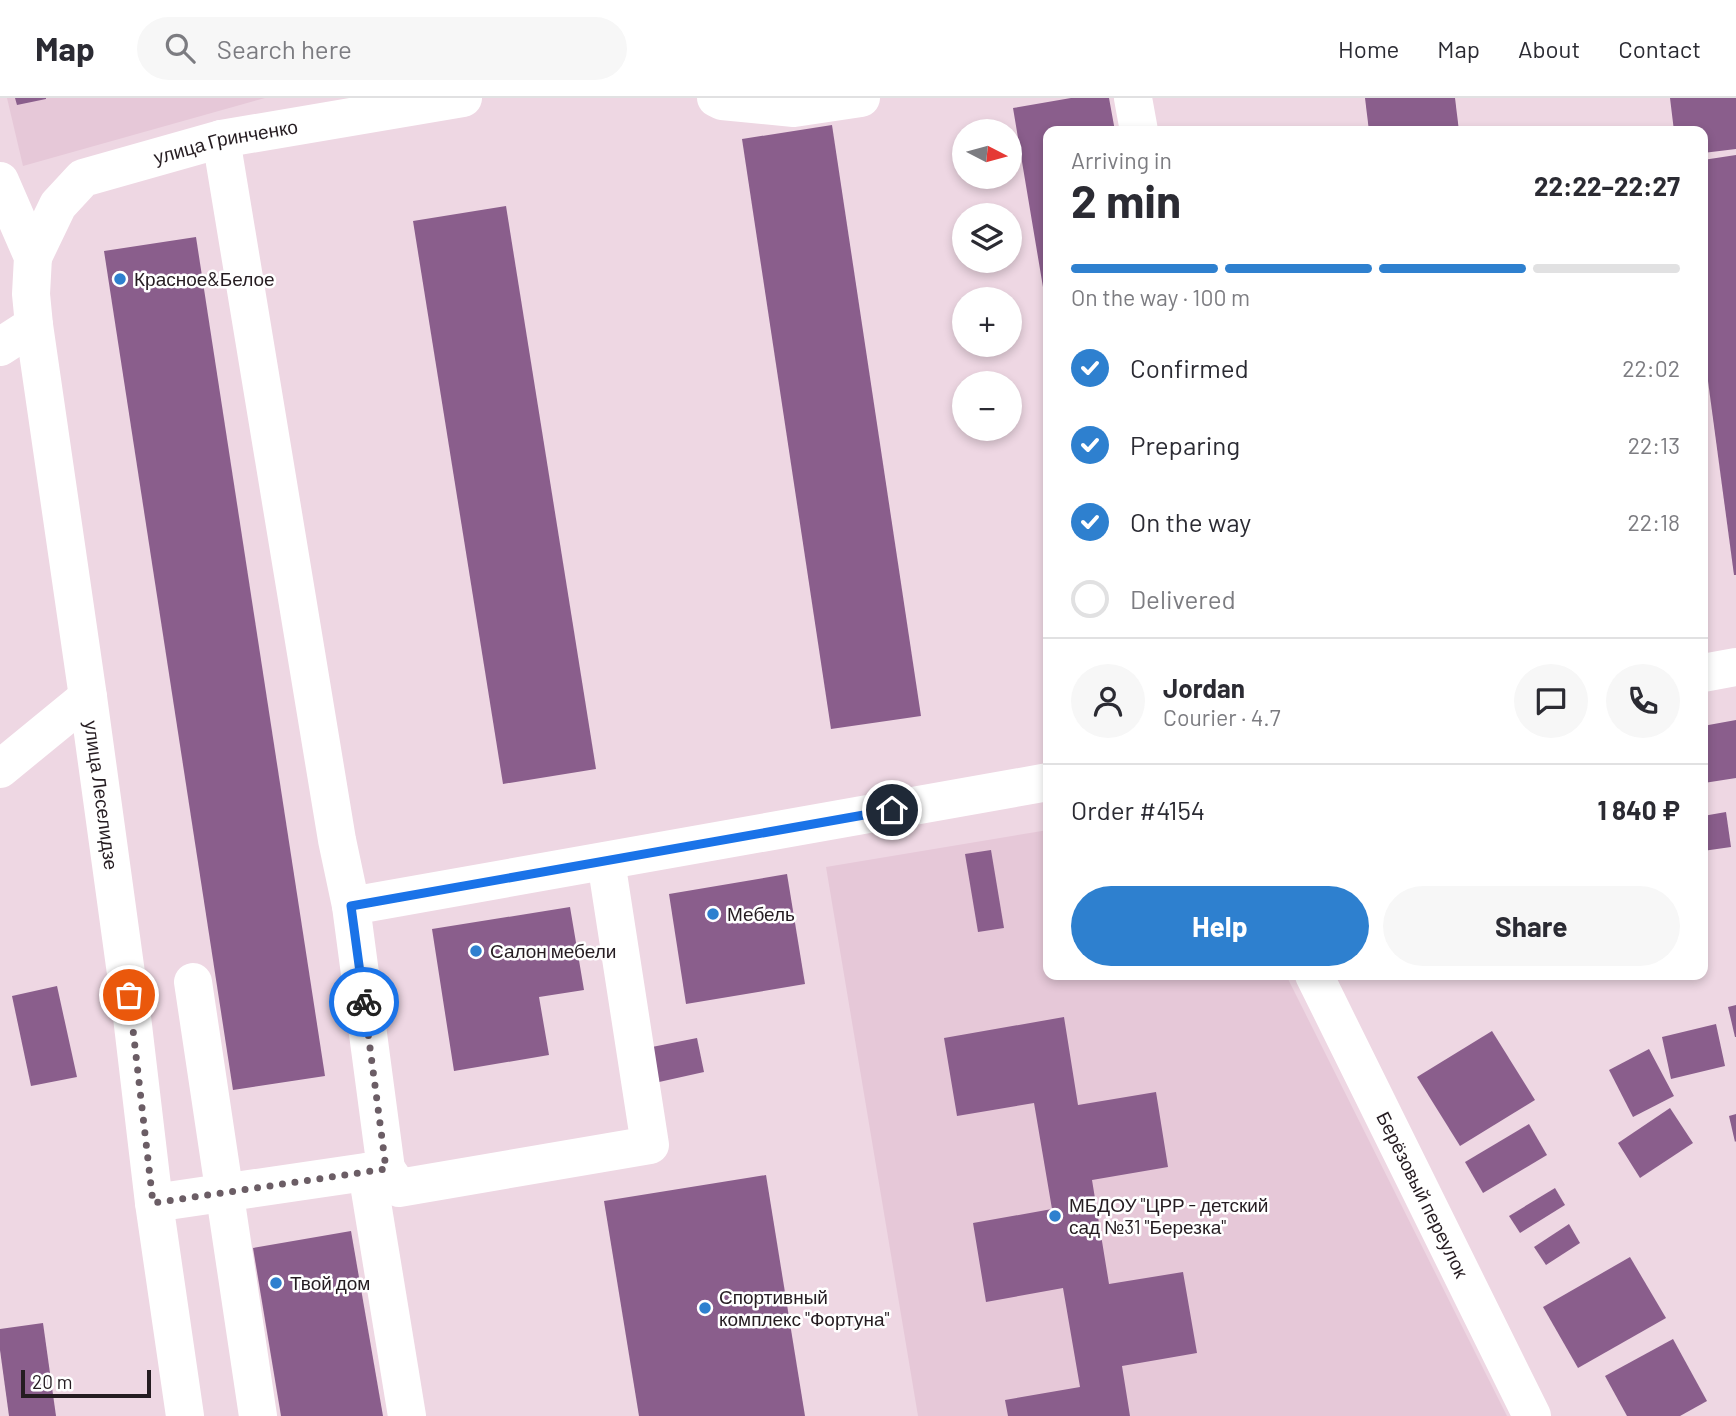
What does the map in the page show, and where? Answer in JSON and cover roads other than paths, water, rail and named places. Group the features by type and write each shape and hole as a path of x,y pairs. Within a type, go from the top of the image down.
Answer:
{"street":[{"name":"улица Гринченко","path":"33,257 58,205 83,178 220,139 463,98"},
{"path":"716,98 722,101 794,108 861,98"},
{"path":"1133,98 1138,126"},
{"path":"220,139 337,840 351,906 377,1171 407,1416"},
{"name":"улица Леселидзе","path":"0,181 33,257 31,294 34,325 132,1017 153,1203 185,1416"},
{"path":"0,347 34,325"},
{"path":"1708,672 1736,667"},
{"path":"0,769 88,697"},
{"path":"351,906 1043,783"},
{"path":"153,1203 377,1171 399,1188 650,1145 606,861"},
{"name":"Берёзовый переулок","path":"1316,980 1532,1416"},
{"path":"193,982 258,1416"}],"place":[{"name":"Красное&Белое","path":"120,279"},
{"name":"Мебель","path":"713,914"},
{"name":"Салон мебели","path":"476,951"},
{"name":"МБДОУ \"ЦРР - детский сад №31 \"Березка\"","path":"1055,1216"},
{"name":"Твой дом","path":"276,1283"},
{"name":"Спортивный комплекс \"Фортуна\"","path":"705,1308"}]}
